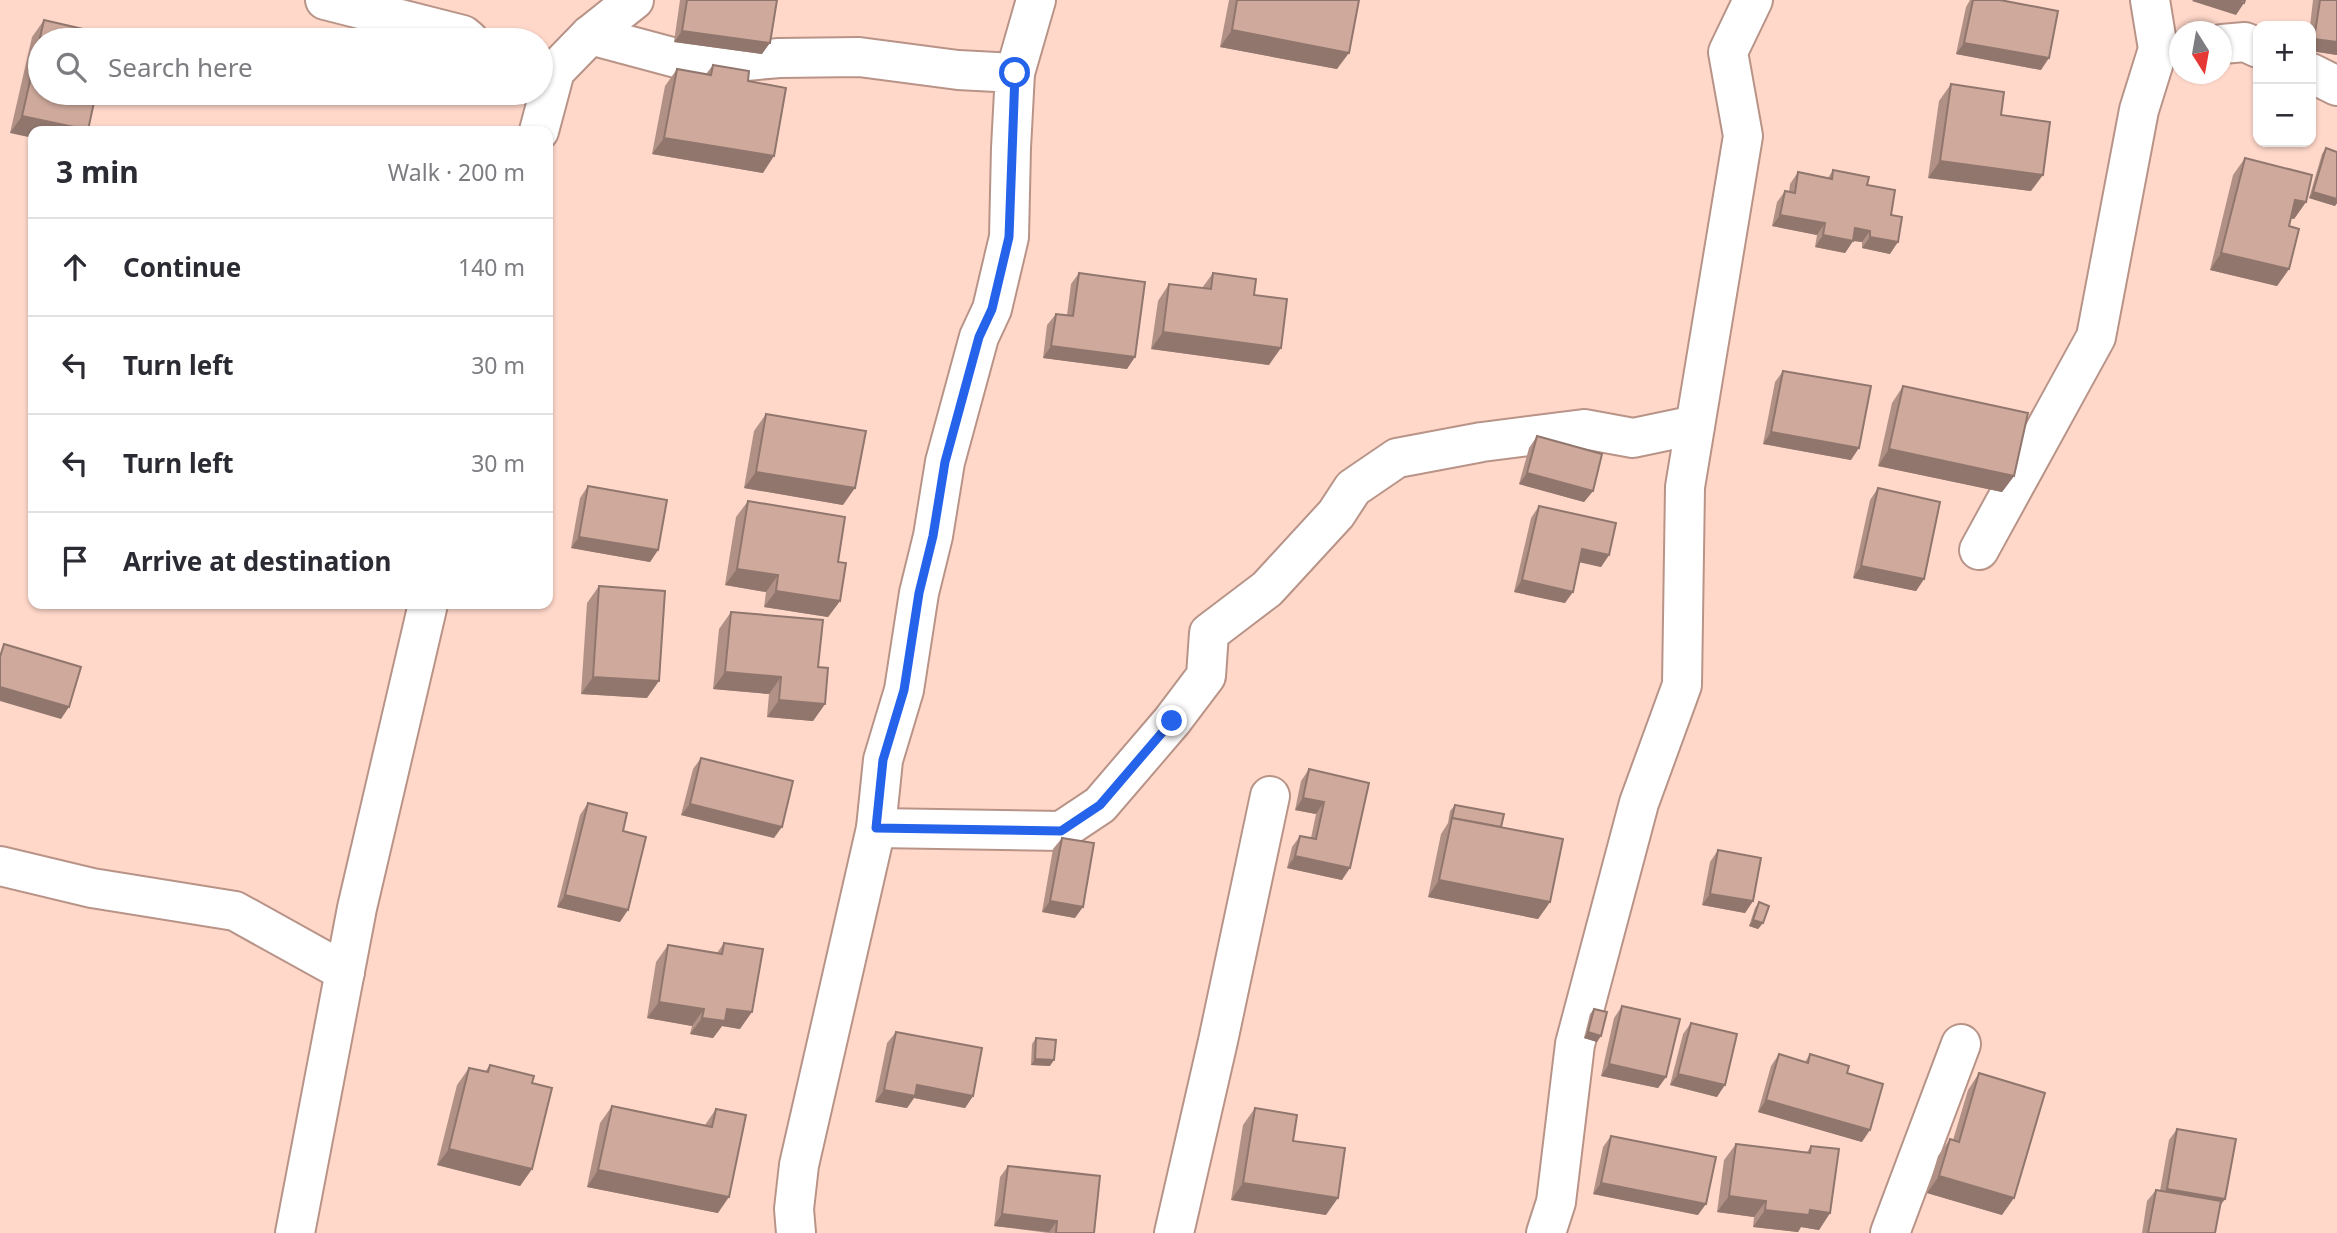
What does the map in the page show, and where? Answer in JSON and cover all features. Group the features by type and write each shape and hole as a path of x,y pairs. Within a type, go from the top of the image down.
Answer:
{"street":[{"path":"325,0 435,28"},
{"path":"553,75 590,35 634,0"},
{"path":"796,1233 794,1209 799,1165 876,828 883,760 904,690 919,593 933,536 945,462 979,337 992,309 1009,237 1015,73 1036,0"},
{"path":"1546,1233 1556,1202 1575,1044 1639,803 1682,685 1685,487 1743,136 1728,52 1753,0"},
{"path":"1979,550 2096,337 2139,110 2169,48 2150,0"},
{"path":"590,35 702,65 779,58 859,57 958,70 1015,73"},
{"path":"2232,43 2245,42 2253,46"},
{"path":"2316,76 2337,86"},
{"path":"876,828 1061,831 1100,805 1172,721 1206,676 1209,633 1266,589 1336,514 1353,488 1397,458 1482,442 1584,429 1633,438 1695,425"},
{"path":"295,1233 357,908 427,609"},
{"path":"1174,1233 1270,796"},
{"path":"0,866 92,888 235,911 345,972"},
{"path":"1890,1233 1961,1044"}],"building":[{"path":"687,0 777,0 770,43 682,31"},
{"path":"1237,0 1359,0 1349,53 1232,30"},
{"path":"1973,0 2000,0 2058,11 2049,58 1964,43"},
{"path":"2320,0 2337,0 2337,42 2316,39"},
{"path":"44,20 79,28 42,28"},
{"path":"713,65 749,71 748,81 786,88 774,156 664,138 677,69 711,75"},
{"path":"1951,84 2004,92 2001,115 2050,122 2043,175 1940,161"},
{"path":"28,90 28,105 93,105 89,126 69,126 22,116"},
{"path":"2326,148 2337,152 2337,199 2313,192"},
{"path":"2245,158 2312,175 2306,202 2295,200 2289,226 2299,229 2289,269 2221,253"},
{"path":"1833,170 1869,177 1867,185 1895,190 1891,215 1902,217 1898,242 1870,237 1870,231 1855,228 1853,241 1823,235 1825,223 1780,215 1785,191 1795,193 1798,172 1832,179"},
{"path":"1079,273 1145,282 1135,357 1051,346 1056,314 1073,316"},
{"path":"1213,273 1256,279 1254,295 1287,299 1281,348 1163,332 1169,284 1211,289"},
{"path":"1783,371 1871,386 1859,448 1771,432"},
{"path":"1903,386 2028,413 2014,476 1889,449"},
{"path":"766,414 866,431 855,488 756,472"},
{"path":"1537,436 1602,454 1593,491 1527,473"},
{"path":"588,486 667,500 658,550 579,537"},
{"path":"1878,488 1940,502 1924,579 1861,566"},
{"path":"748,501 845,517 838,562 846,563 840,601 776,591 778,575 737,569"},
{"path":"1539,506 1616,523 1609,555 1582,549 1573,592 1522,580"},
{"path":"599,586 665,591 659,681 593,677"},
{"path":"731,612 823,620 818,667 828,668 825,704 779,700 781,677 725,672"},
{"path":"4,644 81,667 69,707 0,687 0,657"},
{"path":"701,758 793,781 782,827 690,804"},
{"path":"1309,769 1369,783 1350,868 1295,856 1300,836 1316,839 1324,802 1303,798"},
{"path":"588,803 627,813 623,831 646,837 628,910 565,895"},
{"path":"1455,805 1504,814 1501,827 1452,818"},
{"path":"1452,818 1563,839 1550,902 1439,880"},
{"path":"1062,838 1094,843 1083,907 1050,901"},
{"path":"1718,850 1761,858 1753,901 1710,894"},
{"path":"1759,902 1769,906 1763,923 1753,920"},
{"path":"724,943 763,949 752,1012 727,1009 725,1021 702,1018 704,1009 659,1002 668,945 722,954"},
{"path":"1622,1006 1680,1019 1666,1077 1609,1064"},
{"path":"1594,1009 1607,1012 1601,1036 1588,1032"},
{"path":"1691,1023 1737,1034 1725,1085 1678,1074"},
{"path":"896,1032 982,1048 973,1096 917,1085 915,1096 884,1090"},
{"path":"1036,1038 1056,1040 1054,1060 1035,1059"},
{"path":"1779,1054 1808,1063 1810,1054 1849,1066 1847,1073 1883,1084 1870,1130 1766,1100"},
{"path":"490,1065 534,1076 532,1083 552,1088 532,1169 449,1149 469,1068 488,1072"},
{"path":"1979,1073 2045,1093 2014,1198 1939,1176 1950,1139 1959,1142"},
{"path":"612,1106 712,1127 716,1109 746,1115 729,1197 598,1170"},
{"path":"1255,1108 1297,1115 1293,1141 1345,1148 1338,1198 1243,1183"},
{"path":"2177,1129 2236,1139 2225,1199 2167,1189"},
{"path":"1611,1136 1716,1157 1706,1204 1601,1183"},
{"path":"1736,1144 1810,1153 1811,1146 1839,1149 1830,1213 1810,1210 1809,1215 1765,1210 1766,1201 1729,1196"},
{"path":"1008,1166 1100,1176 1094,1233 1056,1233 1057,1221 1002,1214"},
{"path":"2156,1190 2221,1201 2215,1233 2148,1233"}],"route":[{"path":"1015,73 1009,237 992,309 979,337 945,462 933,536 919,593 904,690 883,760 876,828 1061,831 1100,805 1172,721"}]}
